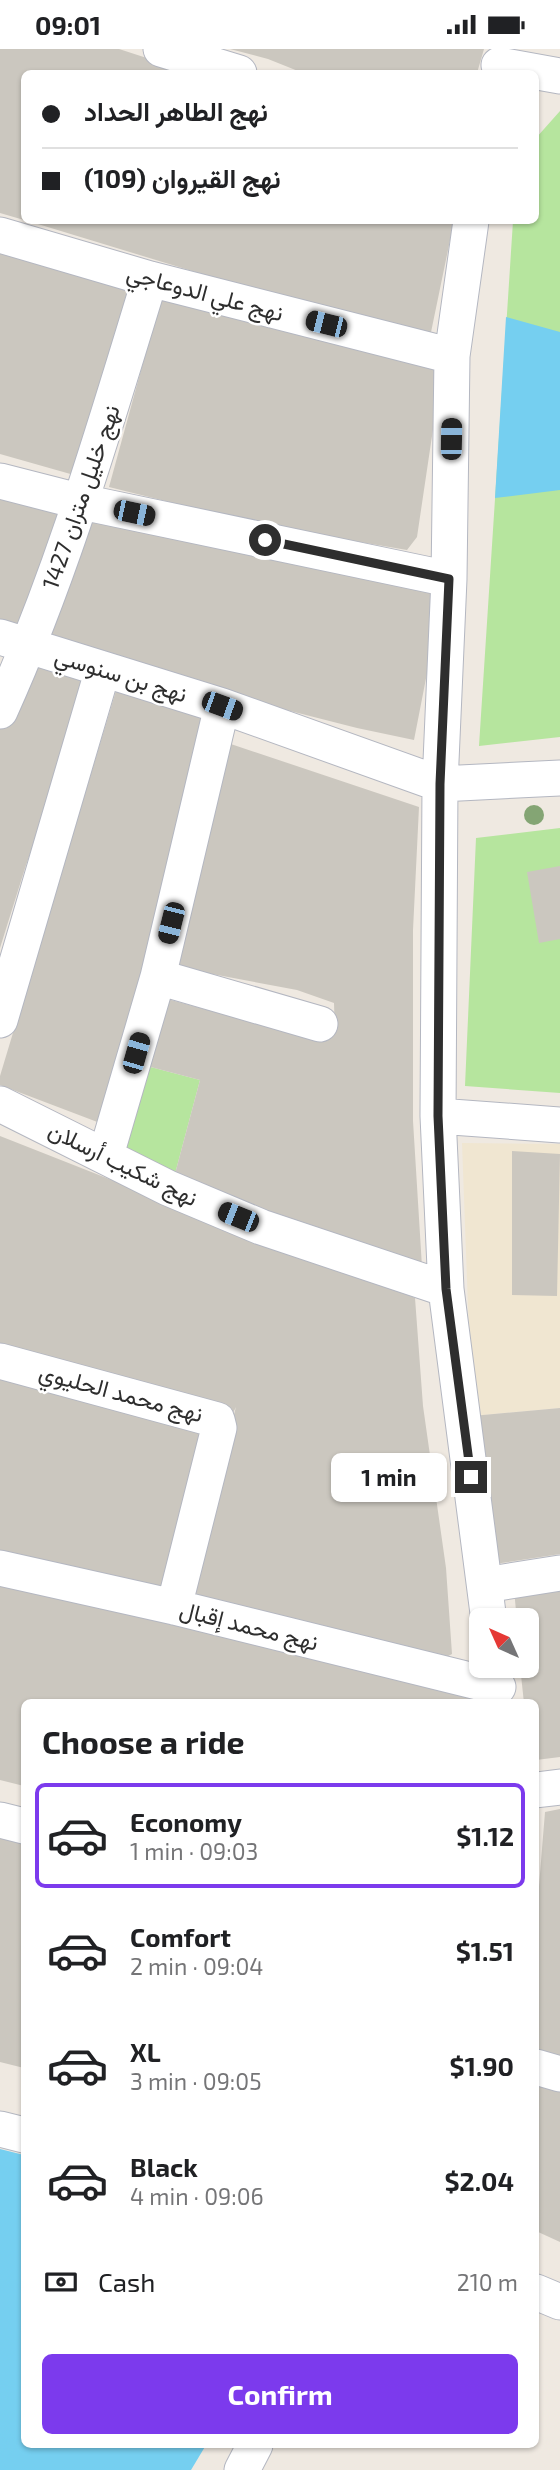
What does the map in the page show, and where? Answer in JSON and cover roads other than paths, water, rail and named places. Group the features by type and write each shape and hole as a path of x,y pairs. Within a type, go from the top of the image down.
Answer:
{"street":[{"path":"160,49 230,70"},
{"path":"500,63 532,70"},
{"path":"539,71 560,76"},
{"path":"471,224 452,356 449,579 440,784 438,1116 446,1289 488,1608"},
{"name":"نهج علي الدوعاجي","path":"0,235 150,279 452,356"},
{"name":"نهج خليل متران 1427","path":"0,711 15,641 82,502 150,279"},
{"path":"0,481 82,502 449,579"},
{"name":"نهج بن سنوسي","path":"15,641 222,706 440,784"},
{"path":"0,1020 103,669"},
{"path":"106,1155 158,977 222,706"},
{"path":"440,784 560,778"},
{"path":"158,977 320,1024"},
{"name":"نهج شكيب أرسلان","path":"0,1104 168,1188 261,1227 446,1289"},
{"path":"438,1116 560,1125"},
{"name":"نهج محمد الحليوي","path":"0,1361 217,1420 219,1428 174,1607"},
{"name":"نهج محمد إقبال","path":"0,1569 174,1607 497,1685"},
{"path":"485,1585 560,1573"},
{"path":"539,1790 560,1787"},
{"path":"0,1820 21,1825"},
{"path":"539,2068 560,2074"},
{"path":"0,2129 21,2134"},
{"path":"539,2293 560,2302"},
{"path":"242,2470 253,2448"}],"water":[{"path":"506,317 560,332 560,490 495,498"},
{"path":"0,2149 21,2154 21,2448 204,2448 191,2470 0,2470"}]}
